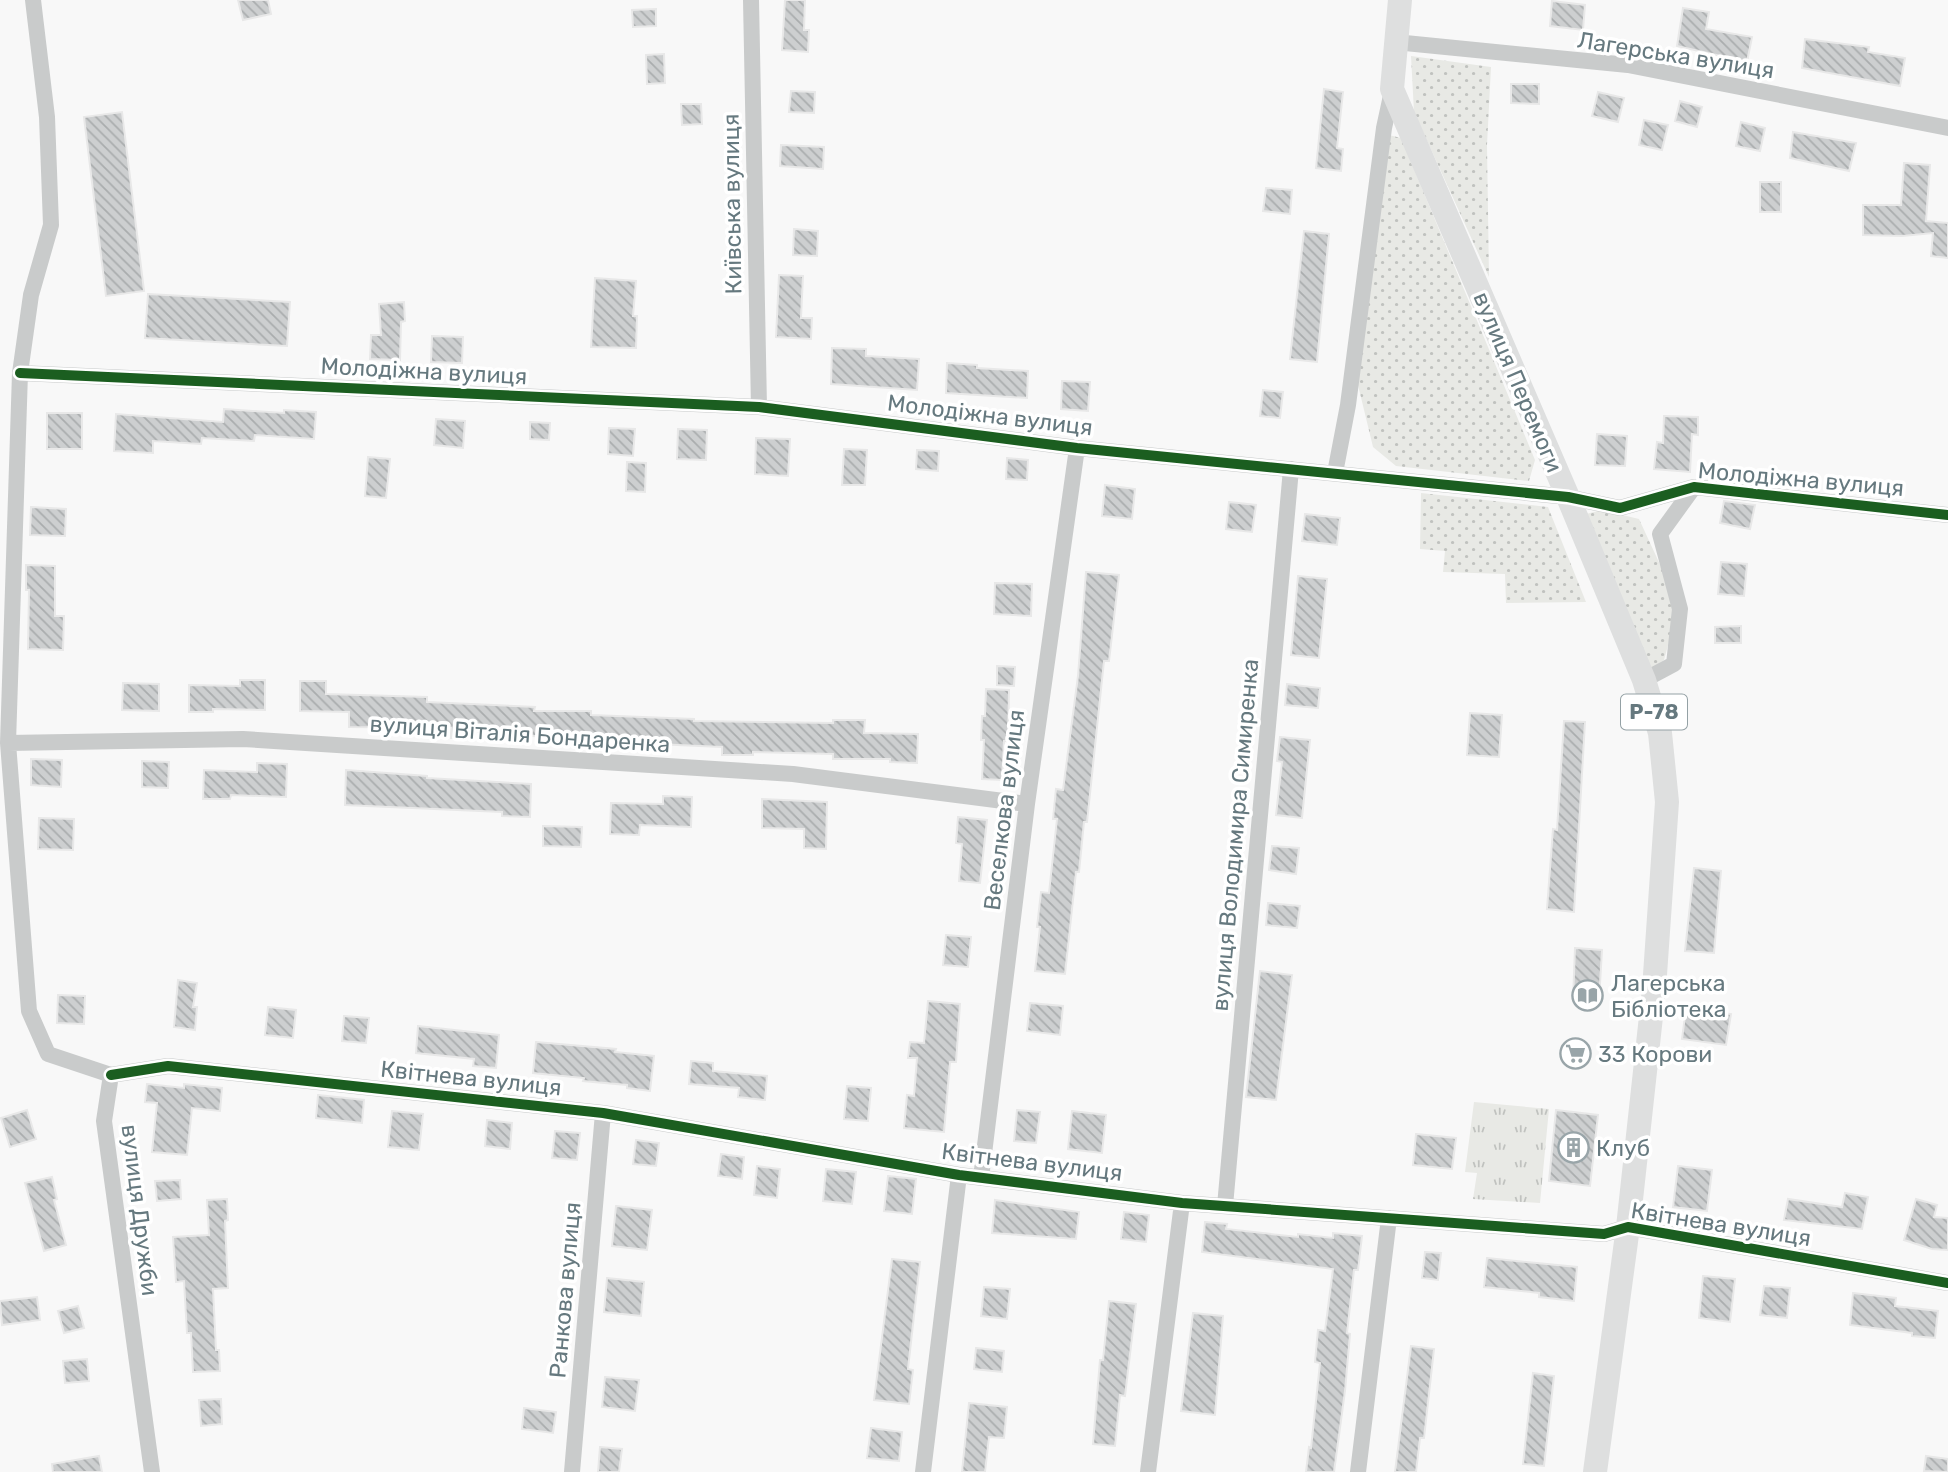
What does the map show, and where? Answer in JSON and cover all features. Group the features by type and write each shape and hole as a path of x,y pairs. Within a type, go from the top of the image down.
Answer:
{"main road":[{"name":"вулиця Перемоги","path":"1400,0 1392,89 1568,497 1644,680 1660,733 1667,802 1654,989 1628,1227 1595,1472"}],"street":[{"path":"33,0 47,117 51,225 31,295 20,373 8,743 29,1011 48,1054 111,1074"},
{"name":"Київська вулиця","path":"751,0 759,407"},
{"name":"Лагерська вулиця","path":"1395,43 1628,65 1948,128"},
{"path":"1335,473 1348,405 1382,141 1392,89"},
{"name":"Молодіжна вулиця","path":"20,373 759,407 1077,448 1568,497 1620,508 1694,486 1948,515"},
{"name":"Веселкова вулиця","path":"981,1178 1027,804 1077,448"},
{"name":"вулиця Володимира Симиренка","path":"1225,1206 1291,469"},
{"name":"Молодіжна вулиця","path":"1644,680 1674,664 1680,609 1660,534 1694,486"},
{"name":"вулиця Віталія Бондаренка","path":"8,743 243,739 793,774 1027,804"},
{"name":"Квітнева вулиця","path":"111,1074 168,1066 603,1113 959,1175 1182,1203 1604,1234 1628,1227 1948,1283"},
{"name":"вулиця Дружби","path":"111,1074 104,1121 152,1472"},
{"name":"Ранкова вулиця","path":"572,1472 603,1113"},
{"path":"923,1472 959,1175"},
{"path":"1148,1472 1182,1203"},
{"path":"1358,1472 1389,1218"}],"green space":[{"path":"1411,56 1491,67 1487,145 1489,277 1414,112"},
{"path":"1389,135 1401,138 1535,460 1529,481 1396,466 1373,447 1358,385"},
{"path":"1421,493 1548,507 1586,602 1506,603 1505,574 1443,572 1445,551 1420,549"},
{"path":"1602,510 1639,519 1663,571 1673,606 1670,638 1664,660 1651,669 1586,514"},
{"path":"1474,1102 1549,1109 1540,1203 1473,1199 1477,1173 1465,1172"}],"building":[{"path":"238,0 268,0 271,14 243,20"},
{"path":"785,0 805,0 804,30 809,30 808,52 782,50"},
{"path":"1552,1 1585,5 1583,30 1550,26"},
{"path":"1683,8 1709,12 1706,29 1752,37 1747,62 1677,46"},
{"path":"656,9 656,26 633,27 632,10"},
{"path":"1805,39 1869,47 1868,52 1905,58 1900,86 1802,68"},
{"path":"664,54 665,83 647,84 646,55"},
{"path":"1511,84 1539,84 1539,104 1511,103"},
{"path":"1324,89 1343,92 1337,148 1343,149 1341,171 1316,168"},
{"path":"791,91 815,92 814,113 789,112"},
{"path":"1598,92 1624,98 1618,122 1592,116"},
{"path":"1680,101 1702,107 1697,127 1675,121"},
{"path":"681,104 701,104 702,124 682,125"},
{"path":"122,112 144,291 106,296 84,117"},
{"path":"1644,120 1668,125 1662,150 1639,145"},
{"path":"1741,122 1765,128 1760,151 1736,146"},
{"path":"1793,132 1856,143 1849,171 1790,158"},
{"path":"781,145 824,147 823,169 780,166"},
{"path":"1904,163 1930,165 1926,221 1948,223 1948,258 1931,256 1933,233 1902,236 1863,235 1863,205 1901,205"},
{"path":"1760,182 1781,182 1781,212 1760,212"},
{"path":"1266,188 1292,190 1290,214 1263,211"},
{"path":"794,229 818,231 817,256 793,255"},
{"path":"1304,231 1329,234 1317,362 1290,359"},
{"path":"779,275 803,276 801,318 812,318 811,339 776,337"},
{"path":"595,278 636,281 633,316 637,316 636,348 591,347"},
{"path":"148,294 290,302 287,346 145,338"},
{"path":"404,302 405,321 401,322 400,360 370,359 371,335 381,335 379,304"},
{"path":"432,336 463,337 462,363 431,362"},
{"path":"832,348 866,349 866,356 919,359 917,390 831,384"},
{"path":"947,363 1028,371 1027,398 946,393"},
{"path":"1062,381 1090,382 1088,411 1061,409"},
{"path":"1263,390 1283,392 1280,418 1260,416"},
{"path":"224,409 316,412 314,439 255,435 254,441 202,438 201,444 153,441 153,453 114,451 116,414 223,422"},
{"path":"47,413 82,413 82,449 47,449"},
{"path":"1664,416 1698,417 1698,435 1692,434 1690,472 1654,469 1657,442 1663,443"},
{"path":"436,419 465,421 463,448 434,445"},
{"path":"530,422 550,423 549,440 530,439"},
{"path":"609,428 635,429 633,456 608,454"},
{"path":"678,429 707,430 706,460 677,459"},
{"path":"1597,434 1627,436 1625,466 1595,465"},
{"path":"756,438 790,439 788,476 755,474"},
{"path":"844,449 867,450 865,485 842,485"},
{"path":"917,450 939,451 938,471 916,469"},
{"path":"368,457 390,459 386,498 365,496"},
{"path":"1007,458 1028,460 1027,480 1006,479"},
{"path":"627,462 646,463 645,492 626,491"},
{"path":"1105,485 1135,489 1132,519 1102,516"},
{"path":"1724,501 1755,505 1750,529 1720,523"},
{"path":"1229,502 1256,505 1252,532 1226,529"},
{"path":"31,507 66,509 65,536 30,535"},
{"path":"1305,514 1340,518 1337,545 1302,541"},
{"path":"1721,562 1747,564 1744,596 1718,594"},
{"path":"26,565 55,566 55,616 64,616 63,650 28,649 29,590 26,590"},
{"path":"1086,572 1119,575 1109,661 1104,661 1087,822 1084,822 1079,872 1076,872 1065,974 1035,971 1040,927 1037,927 1041,892 1049,893 1057,819 1053,819 1056,789 1063,790 1078,676"},
{"path":"1298,576 1327,579 1319,658 1291,655"},
{"path":"995,583 1032,584 1031,616 994,614"},
{"path":"1741,626 1741,643 1715,643 1715,627"},
{"path":"997,666 1015,667 1014,686 997,685"},
{"path":"240,680 265,680 265,710 213,709 213,712 189,712 189,685 240,686"},
{"path":"300,681 326,681 326,694 427,697 427,702 535,707 534,711 591,711 591,715 694,721 833,723 833,720 865,720 864,733 918,734 917,763 890,762 890,759 833,759 833,754 753,752 753,755 722,755 722,747 610,742 610,738 489,735 489,738 451,738 451,728 349,727 349,712 300,711"},
{"path":"123,683 159,684 159,711 122,710"},
{"path":"1287,684 1320,688 1318,708 1285,705"},
{"path":"986,689 1009,690 1008,741 1004,741 1002,780 982,779 982,716 985,716"},
{"path":"1470,713 1502,715 1499,757 1467,755"},
{"path":"1564,721 1585,722 1574,912 1547,909 1553,829 1557,830"},
{"path":"1280,737 1310,740 1302,818 1276,815 1282,762 1277,761"},
{"path":"31,759 62,760 61,787 31,785"},
{"path":"142,761 169,762 168,788 142,787"},
{"path":"257,763 287,764 286,797 231,795 230,799 203,799 204,770 257,772"},
{"path":"346,770 531,784 530,817 502,816 502,812 345,805"},
{"path":"663,796 692,797 691,827 640,825 639,835 610,834 611,803 663,804"},
{"path":"762,799 827,802 826,849 804,848 804,829 762,828"},
{"path":"958,817 987,820 980,883 959,881 962,844 956,843"},
{"path":"39,818 74,819 73,850 38,849"},
{"path":"543,826 582,827 581,847 543,846"},
{"path":"1272,846 1299,848 1296,874 1269,870"},
{"path":"1694,868 1721,871 1714,953 1685,951"},
{"path":"1268,903 1300,906 1297,928 1266,925"},
{"path":"946,935 971,937 968,967 943,965"},
{"path":"1575,948 1602,950 1599,1001 1573,1000"},
{"path":"1260,971 1292,975 1276,1100 1246,1097"},
{"path":"178,980 197,983 193,1007 197,1007 195,1030 174,1027"},
{"path":"58,995 85,996 84,1024 57,1023"},
{"path":"928,1001 960,1004 956,1062 950,1062 944,1132 904,1128 907,1095 914,1096 917,1058 908,1058 910,1042 924,1043"},
{"path":"1030,1003 1063,1006 1060,1035 1027,1031"},
{"path":"268,1007 296,1010 293,1038 265,1035"},
{"path":"1686,1008 1731,1014 1726,1045 1682,1039"},
{"path":"344,1016 369,1018 366,1043 342,1041"},
{"path":"418,1026 499,1035 496,1068 473,1066 474,1059 416,1053"},
{"path":"536,1042 616,1049 615,1052 654,1056 650,1091 627,1088 627,1085 583,1081 584,1078 533,1073"},
{"path":"691,1061 713,1063 713,1071 767,1076 765,1100 738,1097 739,1088 689,1084"},
{"path":"147,1084 222,1088 220,1111 192,1108 187,1155 152,1152 157,1103 145,1102"},
{"path":"847,1086 871,1088 868,1121 844,1119"},
{"path":"318,1095 364,1100 362,1123 316,1118"},
{"path":"27,1110 36,1139 10,1147 1,1118"},
{"path":"1017,1110 1040,1112 1036,1143 1014,1141"},
{"name":"Клуб","path":"1556,1110 1598,1115 1590,1186 1549,1181"},
{"path":"392,1111 423,1114 419,1150 388,1147"},
{"path":"1072,1111 1106,1115 1102,1153 1068,1149"},
{"path":"487,1120 512,1123 510,1149 485,1146"},
{"path":"555,1131 580,1133 577,1160 552,1158"},
{"path":"1416,1134 1456,1138 1452,1169 1413,1165"},
{"path":"636,1140 659,1143 656,1166 633,1164"},
{"path":"721,1154 744,1157 742,1179 718,1176"},
{"path":"757,1166 780,1169 777,1198 754,1195"},
{"path":"1678,1166 1712,1170 1707,1211 1673,1207"},
{"path":"826,1169 856,1172 852,1204 823,1201"},
{"path":"888,1176 916,1179 912,1214 884,1211"},
{"path":"52,1177 57,1199 54,1200 66,1245 44,1251 25,1183"},
{"path":"180,1180 181,1199 157,1201 155,1181"},
{"path":"1845,1193 1868,1197 1862,1229 1784,1220 1788,1199 1842,1207"},
{"path":"227,1199 228,1220 225,1221 228,1288 213,1289 216,1350 219,1350 220,1371 193,1372 191,1333 187,1333 184,1281 176,1282 173,1237 209,1235 207,1200"},
{"path":"1916,1199 1937,1205 1934,1217 1948,1218 1948,1250 1932,1249 1904,1240"},
{"path":"995,1200 1079,1212 1076,1239 992,1233"},
{"path":"616,1206 652,1210 647,1250 612,1246"},
{"path":"1124,1212 1149,1215 1146,1242 1121,1239"},
{"path":"1205,1222 1227,1224 1226,1229 1298,1237 1298,1234 1333,1238 1333,1233 1362,1236 1358,1270 1354,1270 1347,1333 1350,1334 1345,1391 1334,1472 1306,1472 1320,1363 1315,1362 1318,1330 1325,1331 1333,1269 1202,1252"},
{"path":"1425,1252 1441,1253 1438,1280 1422,1278"},
{"path":"1487,1258 1577,1267 1574,1301 1539,1297 1539,1293 1484,1287"},
{"path":"892,1259 920,1262 908,1369 913,1370 909,1404 874,1400"},
{"path":"1703,1276 1735,1279 1730,1322 1699,1318"},
{"path":"607,1278 644,1282 641,1316 604,1312"},
{"path":"1764,1286 1790,1288 1787,1318 1760,1315"},
{"path":"984,1287 1010,1289 1007,1319 981,1316"},
{"path":"1853,1293 1896,1298 1895,1306 1938,1311 1935,1338 1850,1325"},
{"path":"37,1297 40,1320 2,1325 0,1301"},
{"path":"1109,1301 1136,1304 1125,1396 1120,1395 1115,1446 1093,1444 1100,1360 1103,1360"},
{"path":"78,1306 84,1328 64,1333 58,1311"},
{"path":"1193,1313 1223,1316 1215,1415 1181,1411"},
{"path":"1411,1346 1434,1349 1424,1438 1420,1438 1416,1472 1395,1472"},
{"path":"976,1348 1004,1351 1002,1372 974,1369"},
{"path":"87,1359 89,1381 65,1383 63,1361"},
{"path":"1533,1373 1554,1376 1544,1466 1523,1464"},
{"path":"605,1377 639,1380 635,1411 602,1407"},
{"path":"221,1399 222,1424 201,1426 199,1400"},
{"path":"969,1403 1007,1407 1004,1438 989,1437 985,1472 962,1472"},
{"path":"524,1408 556,1412 553,1433 522,1429"},
{"path":"871,1428 902,1432 899,1461 867,1458"},
{"path":"600,1447 622,1449 619,1472 598,1472"},
{"path":"99,1456 102,1472 53,1472 52,1464"},
{"path":"1926,1456 1948,1459 1948,1472 1924,1471"}],"cycle path":[{"path":"20,373 759,407 1077,448 1568,497 1620,508 1694,487 1948,515"},
{"path":"111,1075 168,1066 603,1113 959,1175 1182,1203 1604,1234 1628,1227 1948,1283"}],"place":[{"name":"Лагерська Бібліотека","path":"1588,996"},
{"name":"33 Корови","path":"1575,1054"},
{"name":"Клуб","path":"1573,1148"}]}
